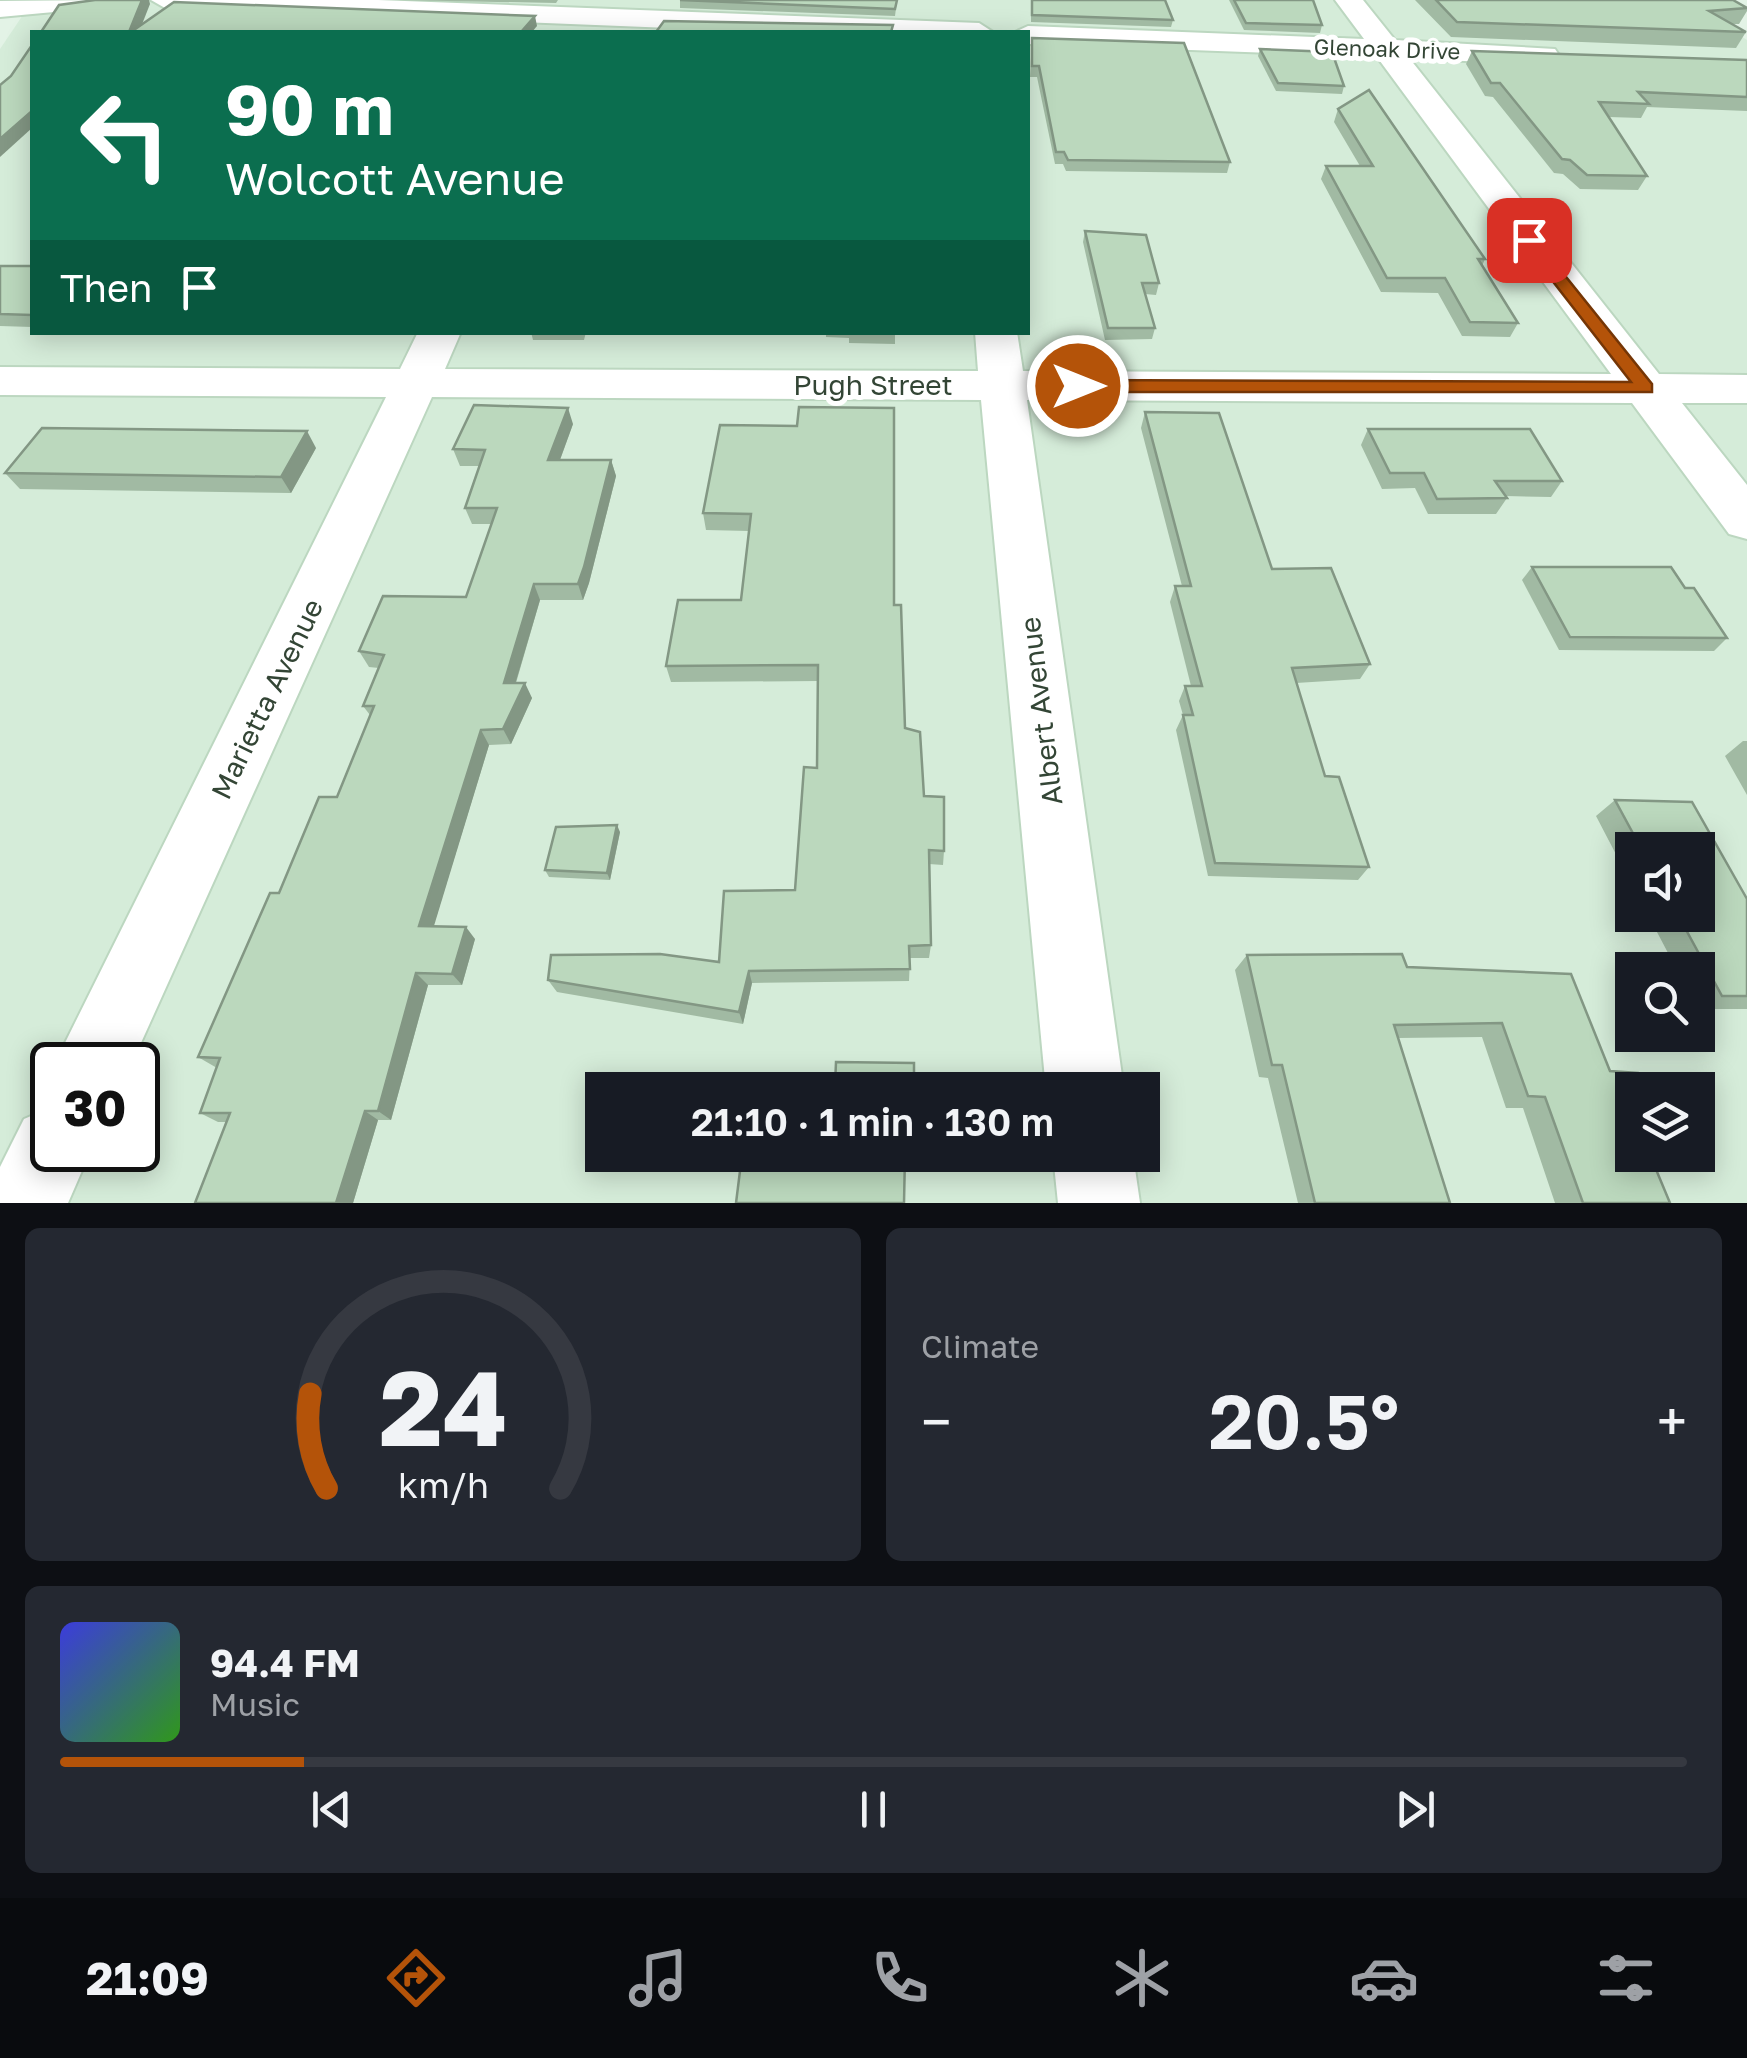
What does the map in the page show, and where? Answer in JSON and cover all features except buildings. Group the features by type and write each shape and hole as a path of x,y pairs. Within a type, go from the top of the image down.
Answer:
{"street":[{"path":"0,9 97,0"},
{"path":"165,0 298,2 917,30"},
{"path":"1349,0 1747,520"},
{"name":"Glenoak Drive","path":"1030,34 1577,56"},
{"name":"Pugh Street","path":"0,381 427,358 999,359 1646,388 1747,389"},
{"name":"Marietta Avenue","path":"103,1042 427,358"},
{"name":"Albert Avenue","path":"999,359 1083,1072"},
{"path":"26,1203 40,1172"},
{"path":"1095,1172 1099,1203"}],"shaded area":[{"path":"33,0 1684,0 1747,40 1747,1203 0,1203 0,49"}],"route":[{"path":"1078,386 1646,388 1529,240"}]}
